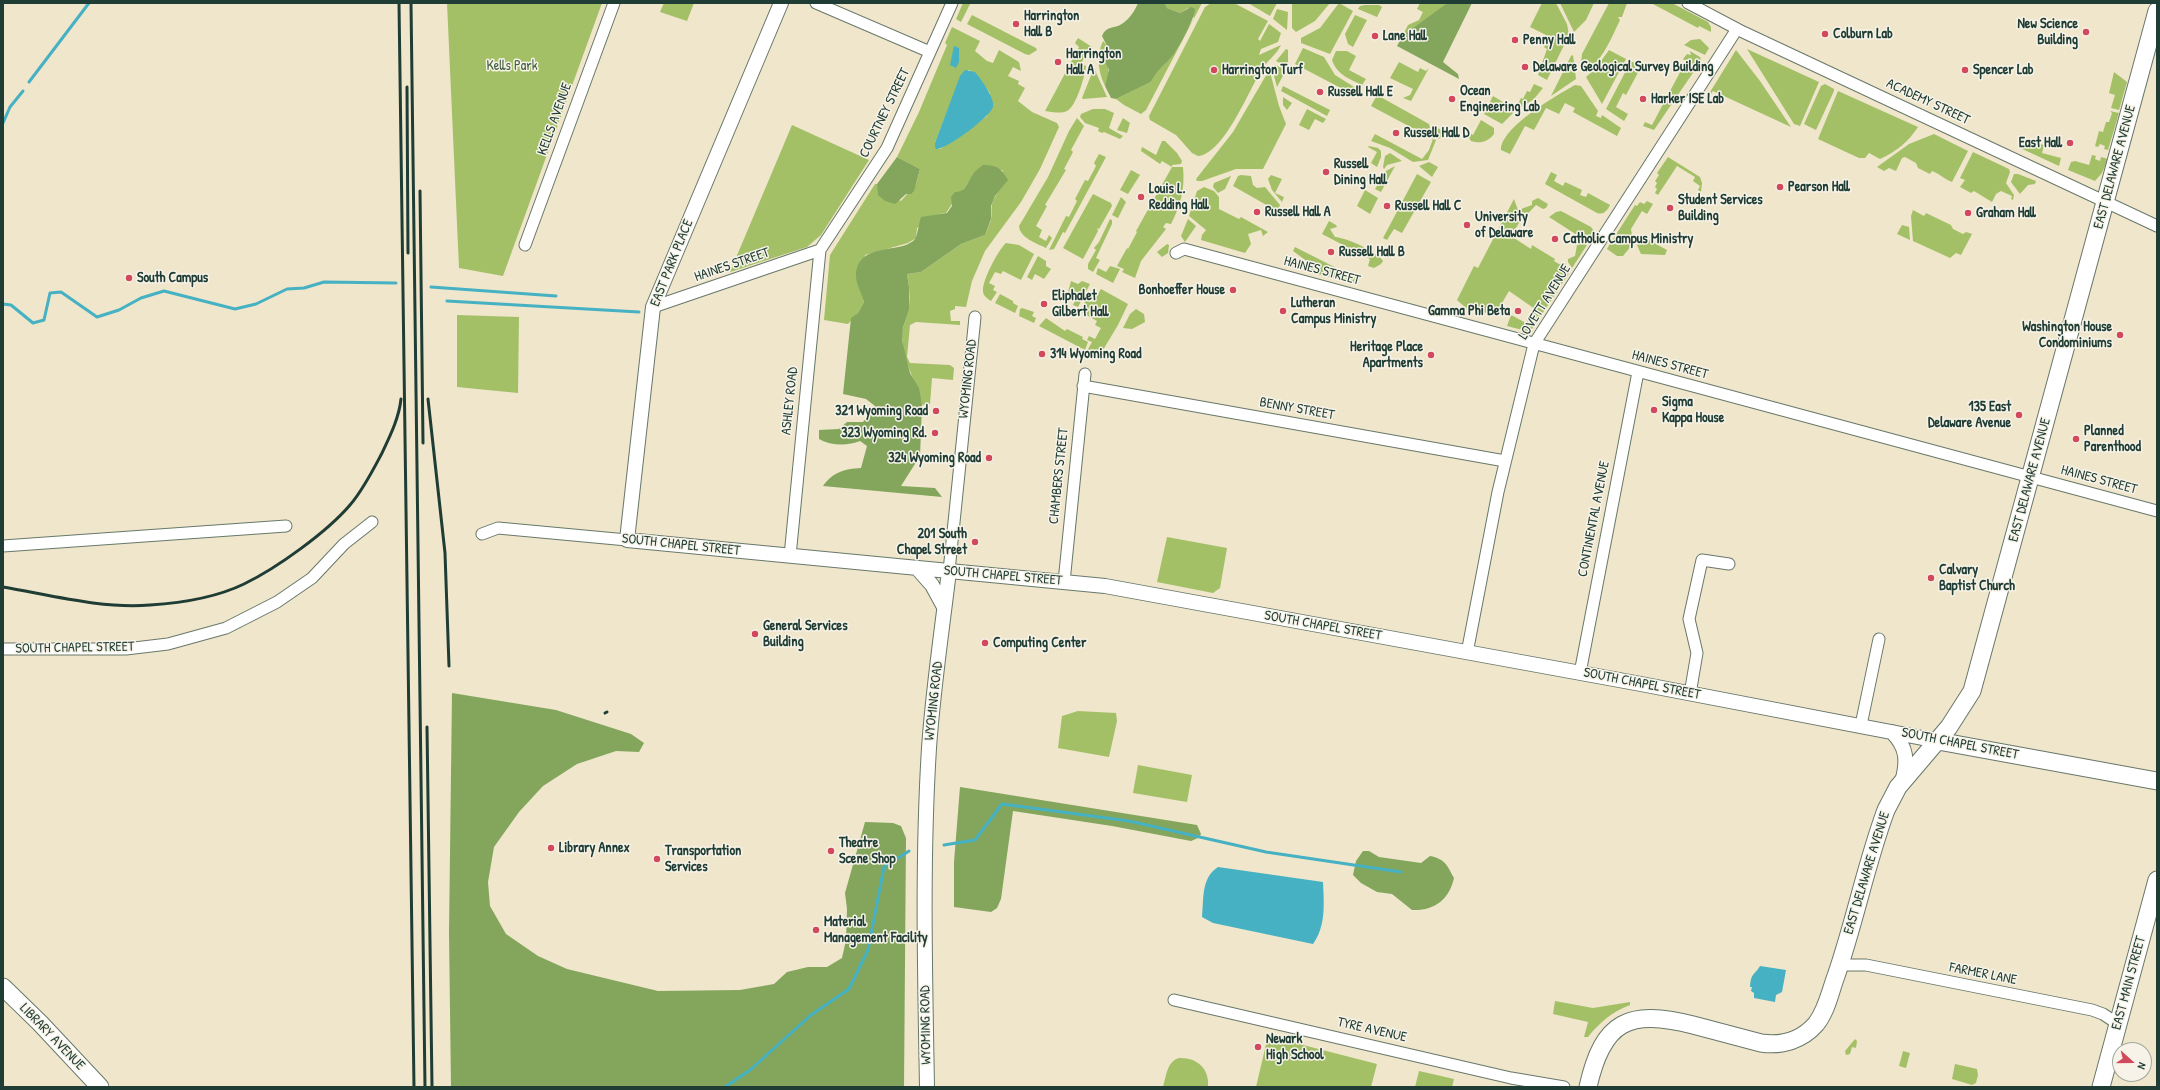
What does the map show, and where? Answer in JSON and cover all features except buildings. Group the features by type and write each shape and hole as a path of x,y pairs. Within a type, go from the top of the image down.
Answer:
{"main road":[{"name":"EAST DELAWARE AVENUE","path":"1588,1087 1595,1061 1608,1037 1626,1023 1641,1018 1669,1019 1771,1044 1786,1043 1801,1036 1811,1029 1823,1013 1840,965 1881,823 1892,796 1902,782 1938,741 1972,691 2157,11"},
{"name":"SOUTH CHAPEL STREET","path":"1938,741 2157,781"},
{"name":"EAST MAIN STREET","path":"2101,1087 2157,880"},
{"name":"LIBRARY AVENUE","path":"3,988 40,1023 100,1087"}],"street":[{"name":"KELLS AVENUE","path":"525,245 614,3"},
{"name":"EAST PARK PLACE","path":"627,540 653,307 781,3"},
{"path":"816,3 930,52"},
{"name":"COURTNEY STREET","path":"820,250 887,148 952,3"},
{"name":"ACADEMY STREET","path":"1688,3 1737,29 2157,226"},
{"name":"LOVETT AVENUE","path":"1467,653 1505,461 1534,344 1737,29"},
{"name":"HAINES STREET","path":"1176,253 1184,249 2157,511"},
{"name":"HAINES STREET","path":"653,307 820,250"},
{"name":"ASHLEY ROAD","path":"790,556 820,250"},
{"name":"WYOMING ROAD","path":"927,1087 925,930 926,812 929,746 949,571 974,318"},
{"name":"CONTINENTAL AVENUE","path":"1580,673 1638,372"},
{"name":"CHAMBERS STREET","path":"1064,582 1085,374"},
{"name":"BENNY STREET","path":"1084,386 1505,461"},
{"name":"SOUTH CHAPEL STREET","path":"3,649 126,650 168,644 226,628 277,602 312,578 344,544 372,522"},
{"path":"3,546 286,526"},
{"name":"SOUTH CHAPEL STREET","path":"482,534 498,528 1064,582 1123,589 1861,725 1938,741"},
{"path":"1690,694 1697,653 1689,619 1702,560 1729,564"},
{"path":"917,568 932,585 944,607"},
{"path":"1861,725 1879,638"},
{"path":"1892,732 1900,740 1907,761 1902,782"},
{"name":"FARMER LANE","path":"1840,965 1866,965 2092,1010 2103,1014 2118,1024"},
{"name":"TYRE AVENUE","path":"1174,1000 1511,1078 1564,1087"}],"green space":[{"name":"Kells Park","path":"447,3 602,3 503,276 459,268"},
{"path":"664,3 694,3 687,21 660,12"},
{"path":"963,3 970,4 961,22 956,19"},
{"path":"1138,3 1165,3 1167,8 1180,13 1191,7 1195,9 1190,25 1177,50 1161,67 1151,82 1116,99 1111,98 1105,86 1109,70 1104,59 1107,46 1102,36 1108,29 1120,25 1126,21"},
{"path":"1165,3 1202,3 1146,110 1141,114 1116,99 1151,82 1153,75 1175,52 1194,18 1188,8 1180,13 1167,8"},
{"path":"1211,3 1236,4 1268,21 1258,39 1260,41 1269,24 1281,33 1278,42 1261,49 1259,55 1281,45 1262,69 1235,120 1226,133 1217,145 1208,153 1198,156 1192,153 1176,135 1150,120 1149,116 1205,7"},
{"path":"1248,3 1277,3 1270,16"},
{"path":"1292,3 1330,3 1315,21 1296,32 1292,28"},
{"path":"1339,3 1353,11 1330,54 1301,43 1301,38 1320,28"},
{"path":"1420,3 1448,3 1403,35 1408,25 1419,20 1423,12 1417,9"},
{"path":"1472,3 1443,62 1458,74 1459,79 1397,46 1403,35 1446,4"},
{"path":"1542,3 1555,3 1557,5 1567,24 1569,35 1547,80 1538,75 1547,49 1544,47 1550,37 1530,27"},
{"path":"1560,3 1594,3 1586,20 1574,32"},
{"path":"1609,3 1627,3 1622,17 1618,17 1620,20 1601,57 1590,69 1584,72 1581,63 1582,54"},
{"path":"1651,3 1672,3 1708,22 1711,27 1711,32 1699,26 1698,28"},
{"path":"1379,5 1382,7 1377,17 1358,9 1360,6"},
{"path":"1277,9 1288,12 1287,30 1273,19"},
{"path":"972,15 1036,48 1037,50 1029,55 1025,54 967,24"},
{"path":"1355,15 1367,20 1353,47 1348,44 1345,34"},
{"path":"952,27 980,41 975,51 987,61 993,63 999,50 1019,62 1021,71 1013,67 1008,76 1019,81 1018,84 1025,88 1018,101 1032,112 1057,123 1059,127 1040,169 1021,202 985,251 972,281 966,307 955,306 955,309 950,311 951,321 960,321 960,325 916,322 910,325 907,357 910,363 950,365 954,368 953,380 932,378 930,404 922,405 907,364 903,347 902,338 909,302 907,274 921,272 961,244 985,235 991,220 992,204 1002,183 1002,170 973,174 966,187 960,192 946,213 939,214 917,228 916,238 908,243 865,255 861,291 864,302 858,313 848,324 824,320 830,255 875,184 877,184 878,188 901,201 916,184 920,169 897,157 919,112 947,45 945,43","holes":["969,70 977,75 990,93 987,116 940,149 935,147 935,143 961,76"]},
{"path":"1078,38 1092,47 1090,53 1087,52 1081,64 1086,66 1077,98 1074,104 1065,112 1059,113 1045,111 1079,47 1075,43"},
{"path":"1700,39 1709,48 1705,55 1684,45 1691,40"},
{"path":"1103,41 1107,46 1104,59 1108,65 1109,76 1105,86 1099,69 1099,52"},
{"path":"1303,48 1324,57 1335,75 1359,90 1356,96 1295,64"},
{"path":"1286,49 1288,50 1288,67 1276,61"},
{"path":"1747,49 1819,82 1800,126 1794,124"},
{"path":"1609,50 1626,59 1602,104 1586,77 1596,68"},
{"path":"1736,50 1760,81 1791,127 1713,91 1708,98 1707,97"},
{"path":"1336,51 1347,51 1356,56 1349,70 1366,79 1362,85 1344,76 1337,69 1332,60"},
{"path":"1690,51 1700,57 1701,61 1654,130 1643,126 1645,122 1652,125 1686,61 1683,59 1687,54 1691,55"},
{"path":"1573,55 1576,79 1551,96 1571,56"},
{"path":"1631,61 1641,67 1626,95 1623,93 1616,107 1628,114 1624,121 1606,109"},
{"path":"1399,62 1418,72 1420,68 1426,71 1429,68 1411,101 1403,98 1410,95 1413,89 1390,78"},
{"path":"1275,65 1286,70 1277,87 1274,76"},
{"path":"1094,68 1107,97 1083,99 1082,98"},
{"path":"1268,72 1270,72 1279,106 1286,124 1263,169 1236,169 1202,181 1197,181 1196,179 1233,132"},
{"path":"2114,72 2127,82 2119,110 2111,108 2115,95 2109,93"},
{"path":"1534,84 1543,88 1534,99 1520,108 1517,106 1527,91 1530,92"},
{"path":"1825,84 1834,89 1834,91 1816,130 1804,124 1821,86"},
{"path":"1575,85 1581,86 1598,111 1596,116 1601,118 1602,115 1621,128 1617,136 1573,112 1575,108 1565,103 1559,114 1546,108 1534,130 1525,126 1510,154 1501,150 1503,141 1519,122 1543,104"},
{"path":"1283,86 1330,110 1327,116 1281,91"},
{"path":"1838,91 1918,127 1902,146 1886,156 1880,159 1869,153 1865,158 1859,158 1818,139"},
{"path":"1377,95 1429,124 1433,139 1371,106"},
{"path":"1493,96 1516,110 1502,124 1484,114"},
{"path":"1283,97 1292,103 1287,110 1283,105"},
{"path":"1093,109 1105,109 1114,113 1109,128 1123,136 1120,139 1104,132 1102,133 1098,131 1099,128 1085,123 1080,117 1081,114"},
{"path":"1307,109 1326,119 1323,123 1315,119 1309,130 1299,125"},
{"path":"2110,111 2119,113 2108,150 2104,149 2105,146 2100,144 2098,147 2095,146 2099,131 2103,132 2106,122 2109,122 2112,113"},
{"path":"1077,118 1084,126 1071,150 1073,152 1064,169 1066,170 1045,205 1047,206 1036,226 1042,230 1039,237 1046,241 1049,235 1052,238 1046,248 1025,237 1019,226 1048,177 1069,131"},
{"path":"1123,118 1130,123 1127,133 1117,130"},
{"path":"1481,120 1494,128 1494,134 1484,142 1471,141 1463,129 1473,135"},
{"path":"792,125 869,160 821,235 807,247 730,272"},
{"path":"1434,126 1445,132 1439,139 1437,138"},
{"path":"1375,134 1422,159 1429,150 1433,139 1436,140 1428,160 1413,162 1390,148 1371,141"},
{"path":"1934,134 1968,151 1952,182 1932,171 1930,174 1918,168 1916,163 1905,157 1902,158 1896,171 1889,168 1884,171 1877,167 1909,144"},
{"path":"2023,139 2044,145 2042,153 2061,158 2059,166 2018,147"},
{"path":"1162,141 1165,141 1177,153 1182,161 1181,164 1172,165 1172,167 1162,161 1160,164 1141,151 1142,147 1156,155"},
{"path":"1368,147 1378,148 1381,151 1381,157 1377,167 1371,163 1377,152"},
{"path":"1973,152 2009,169 2010,172 2006,183 2014,195 2013,200 2011,199 2012,196 2001,191 1996,194 1992,202 1974,191 1971,193 1960,187 1965,180 1960,178"},
{"path":"1390,153 1402,161 1387,165 1384,169 1385,156"},
{"path":"1099,154 1106,157 1065,233 1063,232 1054,249 1049,250 1066,216 1069,217 1077,201 1075,199 1085,180 1088,181 1096,166 1094,163"},
{"path":"2092,155 2096,156 2095,159 2100,161 2101,157 2108,159 2102,173 2095,181 2068,170 2071,162 2075,161 2089,165"},
{"path":"897,157 920,169 914,191 911,194 906,194 895,204 885,201 878,195 877,184"},
{"path":"1668,157 1700,177 1702,183 1701,192 1698,190 1700,186 1693,181 1695,177 1677,166 1658,195 1655,193 1657,183 1655,181 1659,175 1657,173"},
{"path":"1429,162 1438,167 1432,177 1419,166"},
{"path":"983,165 998,168 1008,180 995,196 991,206 991,219 985,235 961,244 921,272 907,274 909,287 909,309 903,328 902,340 910,373 919,388 922,405 920,456 901,486 935,488 942,497 823,486 831,477 839,472 861,468 867,446 860,441 850,444 829,443 819,439 819,430 839,429 847,422 863,422 875,406 866,399 843,394 851,318 858,313 864,302 856,279 858,264 873,252 911,243 916,237 921,217 947,213 952,206 951,197 955,192 959,192 966,186 974,173"},
{"path":"1395,166 1381,192 1375,189 1386,171"},
{"path":"1172,167 1183,167 1183,189 1180,203 1171,224 1166,223 1163,227 1166,229 1141,261 1135,278 1122,272 1124,269 1117,266 1127,248 1128,249 1137,232 1136,231"},
{"path":"1131,170 1140,175 1128,194 1120,190"},
{"path":"1551,172 1557,175 1554,181 1563,186 1565,182 1582,190 1580,195 1586,197 1588,193 1610,205 1608,209 1603,213 1597,213 1545,184"},
{"path":"1417,174 1431,182 1402,233 1394,229 1387,240 1383,238"},
{"path":"2014,174 2018,174 2036,181 2035,184 2028,185 2020,194 2011,182"},
{"path":"1271,175 1282,179 1275,193 1284,197 1282,202 1272,190 1268,179"},
{"path":"1231,176 1225,189 1218,193 1213,187 1214,183"},
{"path":"1238,176 1251,176 1253,185 1257,188 1265,187 1280,205 1277,211 1233,186"},
{"path":"1204,187 1214,191 1219,197 1219,209 1239,219 1241,217 1268,232 1263,236 1261,230 1248,234 1251,244 1245,253 1201,240 1202,235 1206,230 1189,216 1197,191"},
{"path":"1365,190 1378,198 1370,214 1357,206"},
{"path":"1093,194 1111,203 1112,206 1099,229 1097,228 1098,231 1083,259 1063,248"},
{"path":"1121,197 1126,202 1118,218 1112,215"},
{"path":"1538,198 1548,204 1546,208 1543,209 1536,205 1519,223 1511,236 1531,249 1532,245 1555,259 1554,261 1559,264 1565,263 1570,272 1530,332 1507,326 1511,315 1526,323 1535,309 1509,291 1495,315 1466,308 1457,300 1474,266 1478,268 1514,199 1518,210 1532,205 1532,201"},
{"path":"1647,201 1653,204 1647,214 1642,211 1631,229 1632,235 1637,239 1623,256 1617,256 1607,249 1608,247 1635,205 1637,206 1640,202 1644,204"},
{"path":"1913,210 1924,216 1926,213 1951,225 1953,229 1963,234 1966,232 1972,234 1961,255 1956,253 1950,258 1913,241 1911,216"},
{"path":"1561,211 1591,227 1594,231 1591,242 1579,240 1577,235 1549,217 1556,212"},
{"path":"1110,219 1112,220 1112,224 1096,258 1100,260 1093,272 1088,269 1088,264 1096,250 1094,248 1099,242"},
{"path":"1188,219 1196,226 1185,242 1181,236"},
{"path":"1329,221 1337,227 1330,229 1335,237 1354,242 1375,253 1383,261 1381,264 1374,268 1368,266 1370,259 1322,234"},
{"path":"1902,225 1909,227 1910,240 1897,234"},
{"path":"1645,238 1667,250 1665,255 1641,254 1637,245"},
{"path":"1006,243 1019,245 1034,254 1021,280 1003,271 1001,274 995,272 989,283 995,286 993,290 997,292 991,301 984,294 983,286 991,266"},
{"path":"1583,243 1587,245 1572,268 1568,262 1568,259 1575,256 1577,245"},
{"path":"1167,244 1169,245 1168,253 1162,257 1157,252"},
{"path":"1295,247 1356,278 1356,281 1354,283 1310,272 1308,262 1293,251"},
{"path":"1038,256 1046,261 1046,266 1051,269 1044,279 1035,274 1032,280 1027,277"},
{"path":"1110,266 1120,269 1113,283 1096,274 1098,268 1106,272"},
{"path":"1071,281 1078,284 1082,281 1090,284 1078,307 1073,305 1077,297 1068,292"},
{"path":"1101,289 1128,304 1118,325 1100,355 1098,354 1097,356 1087,351 1092,342 1087,340 1089,336 1095,339 1101,328 1095,325 1097,321 1081,312 1086,299 1093,302"},
{"path":"1000,294 1013,301 1013,303 1018,306 1015,313 995,303"},
{"path":"1022,308 1034,312 1032,316 1036,318 1034,323 1019,316 1020,309"},
{"path":"1136,309 1144,314 1145,322 1132,329 1123,328 1130,314"},
{"path":"457,315 519,317 518,393 457,387"},
{"path":"1046,318 1065,331 1067,329 1083,337 1082,339 1088,342 1085,350 1039,326"},
{"path":"1167,537 1227,548 1220,588 1213,593 1157,582"},
{"path":"452,693 556,710 631,734 644,743 639,752 616,751 577,764 543,786 519,812 494,847 488,882 490,906 506,934 538,956 567,969 658,991 740,990 774,984 787,972 808,967 827,967 842,958 846,940 847,909 845,893 865,822 893,823 901,826 906,838 904,1087 451,1087 449,933"},
{"path":"1078,711 1116,713 1117,721 1109,757 1058,748 1062,716"},
{"path":"1138,765 1192,775 1187,802 1133,793"},
{"path":"960,787 1197,825 1201,834 1198,838 1191,841 1112,826 1013,811 1001,899 997,908 991,912 954,907 954,862"},
{"path":"1363,851 1369,851 1379,857 1421,863 1430,856 1435,857 1445,863 1454,878 1452,886 1444,898 1434,906 1427,909 1412,910 1392,894 1377,892 1361,883 1353,875 1356,861"},
{"path":"1555,1001 1593,1008 1630,1002 1630,1005 1612,1014 1588,1037 1584,1037 1588,1022 1553,1014"},
{"path":"1268,1036 1377,1064 1371,1087 1256,1087"},
{"path":"1855,1039 1857,1041 1856,1048 1852,1047 1850,1054 1846,1055 1845,1051"},
{"path":"1903,1051 1910,1053 1906,1068 1899,1066"},
{"path":"1179,1058 1185,1058 1201,1065 1207,1075 1208,1087 1163,1087 1169,1066 1172,1062"},
{"path":"1955,1064 1977,1069 1978,1075 1976,1083 1972,1085 1952,1079"},
{"path":"1419,1071 1454,1079 1452,1087 1415,1087"}],"water":[{"path":"954,46 959,48 959,62 956,68 950,65"},
{"path":"965,70 975,72 981,79 990,94 993,107 984,118 958,139 936,149 935,143 960,76"},
{"path":"1218,867 1323,882 1324,907 1322,922 1313,944 1213,923 1202,917 1204,889 1209,877"},
{"path":"1760,966 1786,970 1782,992 1776,995 1775,1002 1754,998 1754,993 1751,991 1751,979"}],"waterway":[{"path":"29,82 89,3"},
{"path":"3,123 10,107 23,91"},
{"path":"3,304 11,305 33,323 44,320 50,293 61,292 97,317 119,310 141,298 164,291 235,309 256,304 287,289 304,288 324,282 396,283"},
{"path":"431,287 556,296"},
{"path":"447,301 639,312"},
{"path":"944,845 975,840 1002,804 1129,821 1266,852 1401,872"},
{"path":"725,1087 750,1070 811,1015 849,989 868,950 884,867 909,851"}],"railway":[{"path":"399,3 414,1087"},
{"path":"411,3 425,1087"},
{"path":"407,87 408,253"},
{"path":"420,191 423,443"},
{"path":"3,587 95,603 132,606 198,599 222,593 244,584 271,569 301,549 350,505 382,453 396,420 401,399"},
{"path":"428,399 445,553 449,666"},
{"path":"427,727 432,1087"}],"place":[{"name":"Harrington Hall B","path":"1016,24"},
{"name":"New Science Building","path":"2086,32"},
{"name":"Colburn Lab","path":"1825,34"},
{"name":"Lane Hall","path":"1375,36"},
{"name":"Penny Hall","path":"1515,40"},
{"name":"Harrington Hall A","path":"1058,62"},
{"name":"Delaware Geological Survey Building","path":"1525,67"},
{"name":"Harrington Turf","path":"1214,70"},
{"name":"Spencer Lab","path":"1965,70"},
{"name":"Russell Hall E","path":"1320,92"},
{"name":"Ocean Engineering Lab","path":"1452,99"},
{"name":"Harker ISE Lab","path":"1643,99"},
{"name":"Russell Hall D","path":"1396,133"},
{"name":"East Hall","path":"2070,143"},
{"name":"Russell Dining Hall","path":"1326,172"},
{"name":"Pearson Hall","path":"1780,187"},
{"name":"Louis L. Redding Hall","path":"1141,197"},
{"name":"Russell Hall C","path":"1387,206"},
{"name":"Student Services Building","path":"1670,208"},
{"name":"Russell Hall A","path":"1257,212"},
{"name":"Graham Hall","path":"1968,213"},
{"name":"University of Delaware","path":"1467,225"},
{"name":"Catholic Campus Ministry","path":"1555,239"},
{"name":"Russell Hall B","path":"1331,252"},
{"name":"South Campus","path":"129,278"},
{"name":"Bonhoeffer House","path":"1233,290"},
{"name":"Eliphalet Gilbert Hall","path":"1044,304"},
{"name":"Lutheran Campus Ministry","path":"1283,311"},
{"name":"Gamma Phi Beta","path":"1518,311"},
{"name":"Washington House Condominiums","path":"2120,335"},
{"name":"314 Wyoming Road","path":"1042,354"},
{"name":"Heritage Place Apartments","path":"1431,355"},
{"name":"Sigma Kappa House","path":"1654,410"},
{"name":"321 Wyoming Road","path":"936,411"},
{"name":"135 East Delaware Avenue","path":"2019,415"},
{"name":"323 Wyoming Rd.","path":"935,433"},
{"name":"Planned Parenthood","path":"2076,439"},
{"name":"324 Wyoming Road","path":"989,458"},
{"name":"201 South Chapel Street","path":"975,542"},
{"name":"Calvary Baptist Church","path":"1931,578"},
{"name":"General Services Building","path":"755,634"},
{"name":"Computing Center","path":"985,643"},
{"name":"Library Annex","path":"551,848"},
{"name":"Theatre Scene Shop","path":"831,851"},
{"name":"Transportation Services","path":"657,859"},
{"name":"Material Management Facility","path":"816,930"},
{"name":"Newark High School","path":"1258,1047"}]}
